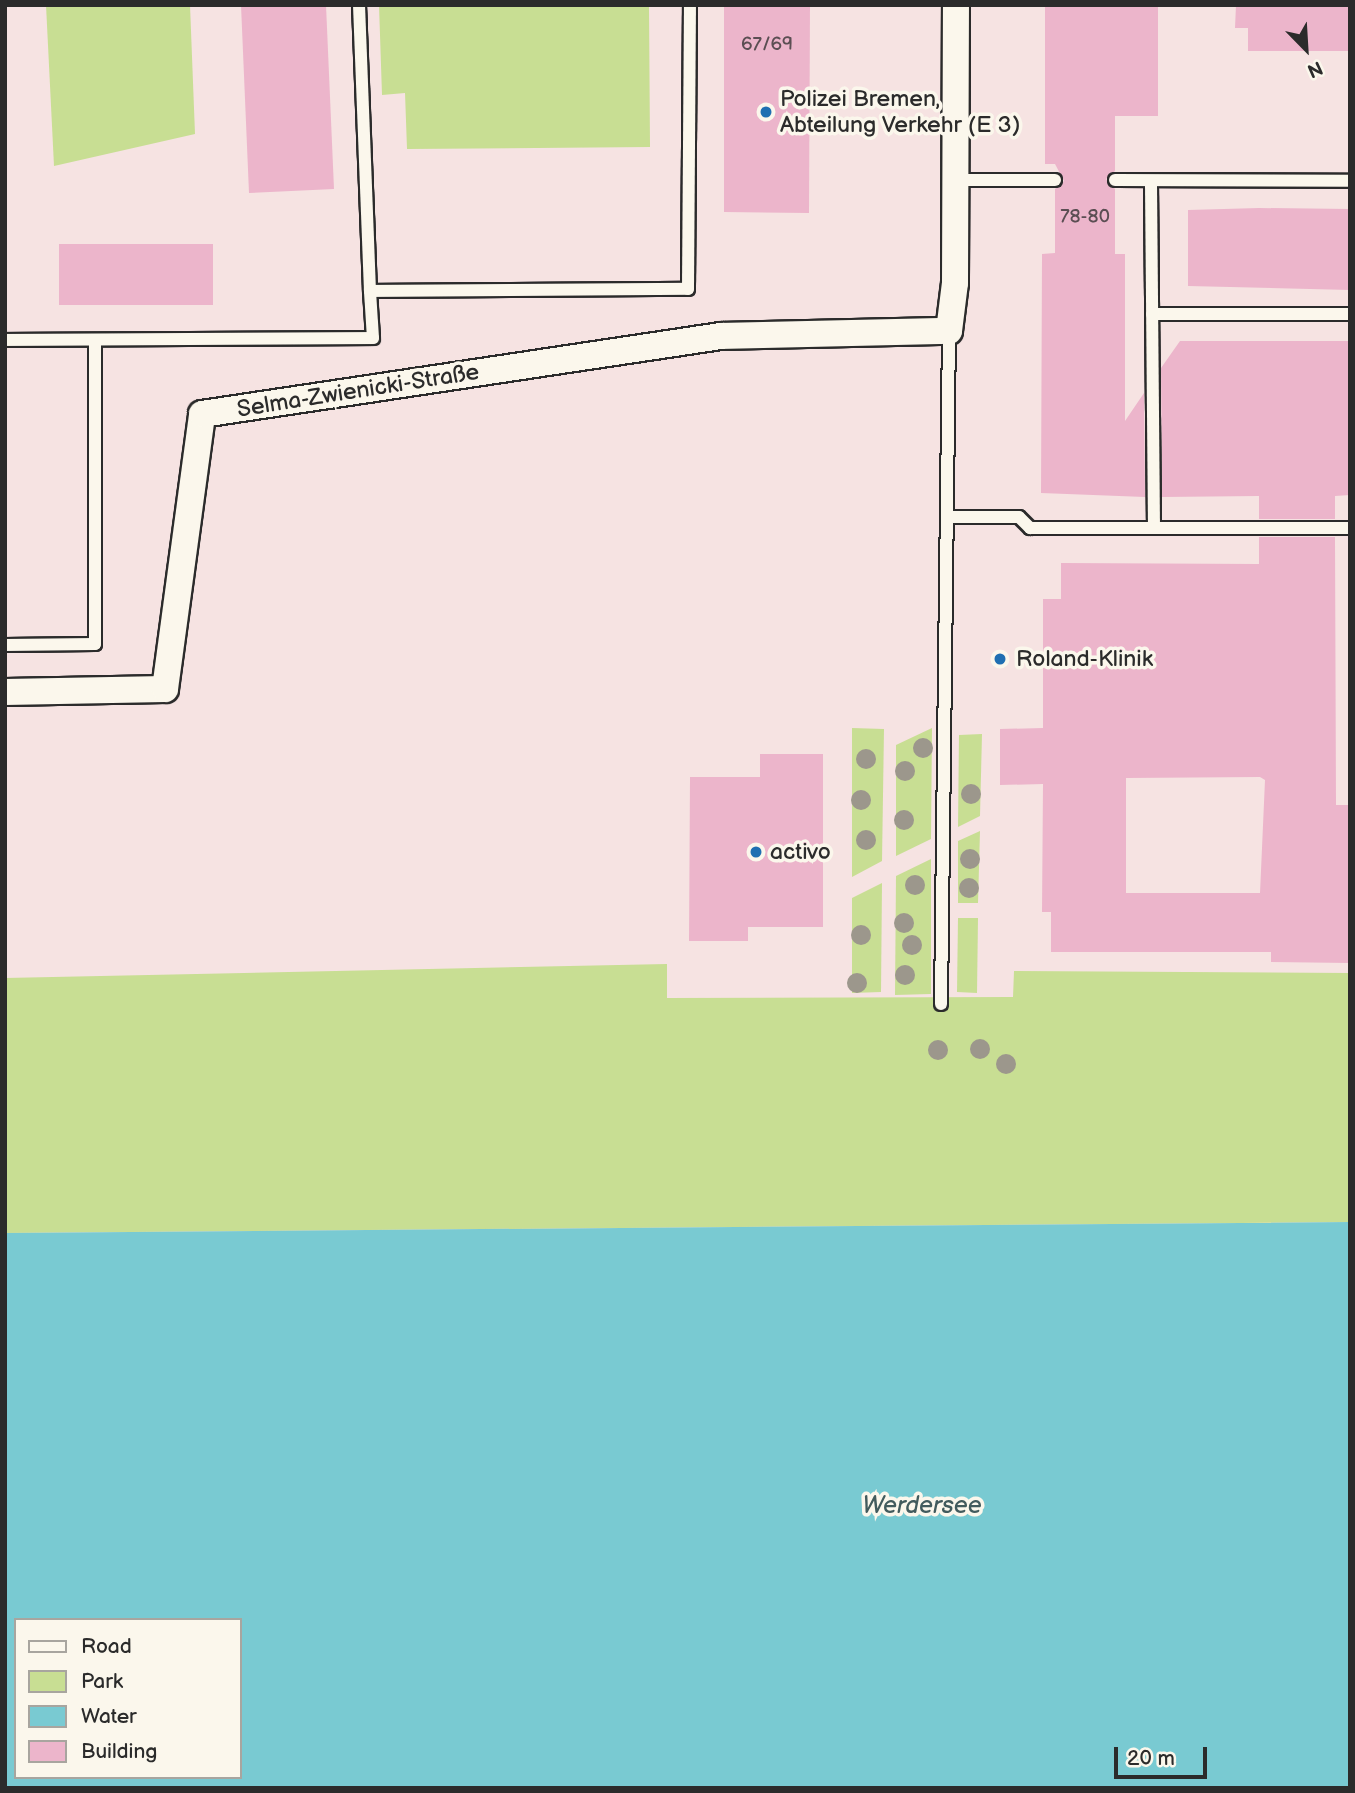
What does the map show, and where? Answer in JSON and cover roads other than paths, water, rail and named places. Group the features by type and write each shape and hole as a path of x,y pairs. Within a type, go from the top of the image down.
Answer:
{"street":[{"path":"949,331 956,180 957,5"},
{"name":"Selma-Zwienicki-Straße","path":"5,692 165,689 202,414 721,337 949,331"}],"lane":[{"path":"5,340 373,338 359,5"},
{"path":"370,291 688,289 690,5"},
{"path":"956,180 1055,180"},
{"path":"1115,180 1350,181"},
{"path":"1151,181 1154,528"},
{"path":"1152,314 1350,314"},
{"path":"941,1004 949,331"},
{"path":"5,645 96,644 95,340"},
{"path":"948,517 1019,517 1030,528 1350,528"}],"water":[{"name":"Werdersee","path":"1350,1222 1350,1788 5,1788 5,1233"}],"place":[{"name":"Polizei Bremen, Abteilung Verkehr (E 3)","path":"766,112"},
{"name":"Roland-Klinik","path":"1000,659"},
{"name":"activo","path":"756,852"}]}
